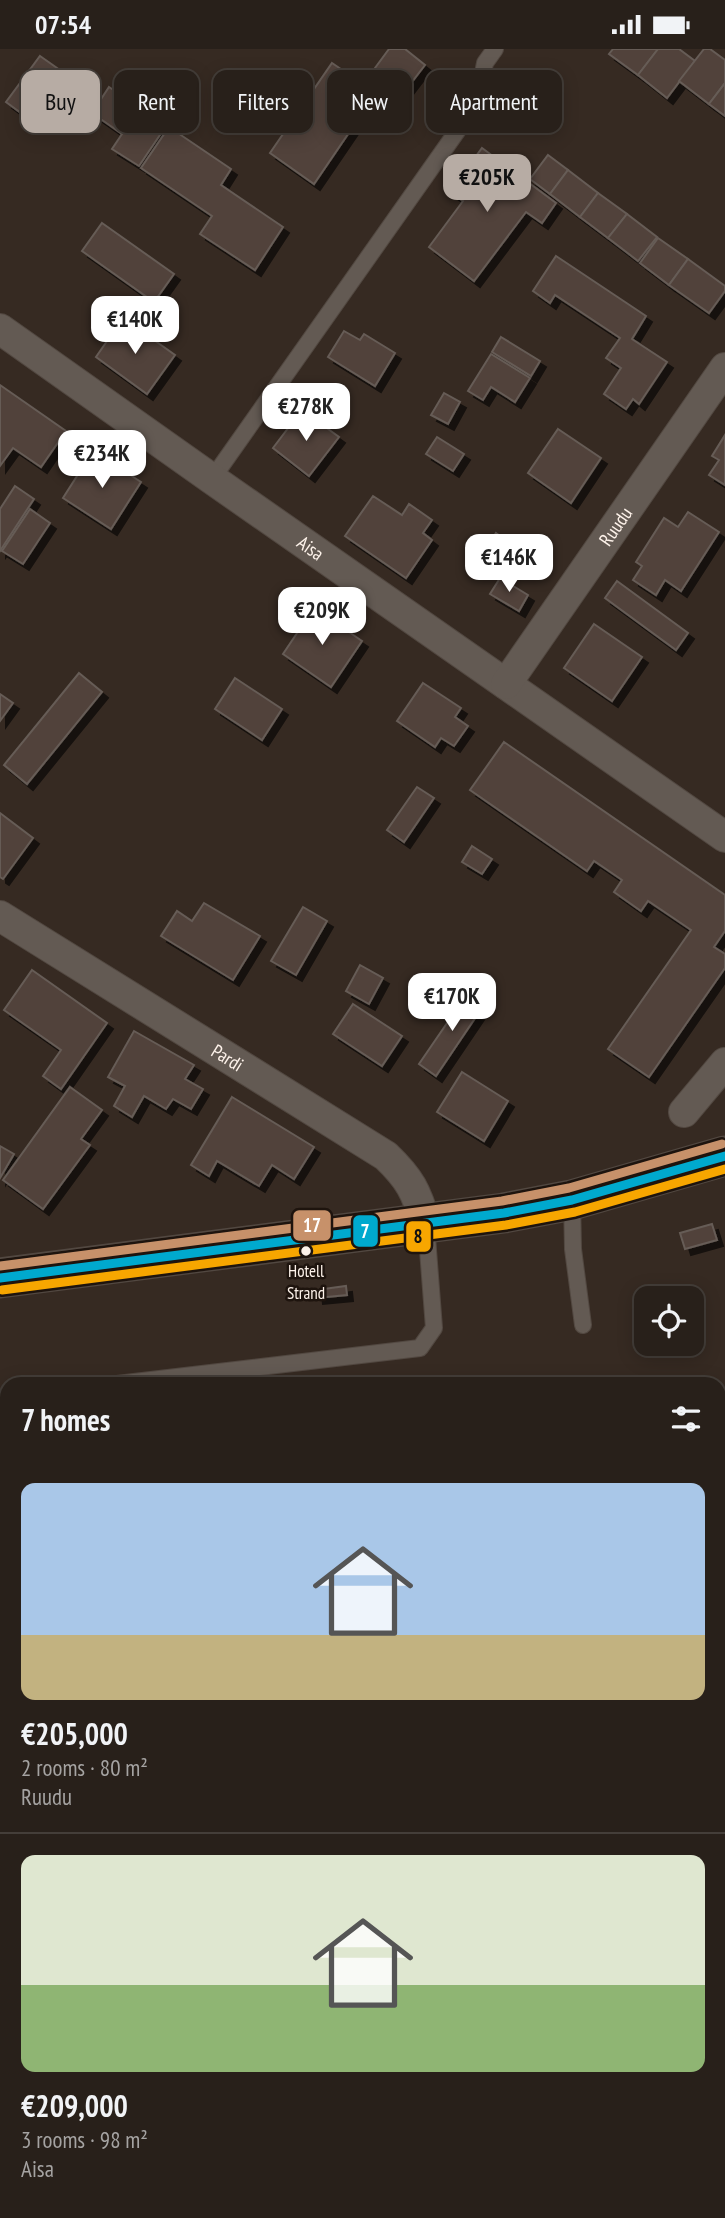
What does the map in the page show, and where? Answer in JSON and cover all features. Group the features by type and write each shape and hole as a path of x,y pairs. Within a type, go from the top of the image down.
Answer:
{"street":[{"name":"Aisa","path":"0,329 725,837"},
{"name":"Ruudu","path":"506,684 725,368"},
{"name":"Pardi","path":"0,916 386,1156 406,1176 418,1198 426,1224"},
{"path":"684,1112 725,1063"},
{"path":"0,1278 504,1213 572,1200 725,1156"}],"lane":[{"path":"212,479 477,103 485,63 495,49"},
{"path":"572,1200 573,1249 583,1325"},
{"path":"176,1377 420,1348 434,1328 426,1224"}],"building":[{"path":"389,49 405,49 425,65 412,82 412,70 375,68"},
{"path":"613,49 658,49 638,75 609,54"},
{"path":"658,49 679,49 695,61 667,98 638,75"},
{"path":"704,49 710,49 725,60 725,83 709,104 679,81"},
{"path":"40,56 60,70 30,70"},
{"path":"332,63 342,70 327,70"},
{"path":"327,70 327,133 349,133 314,184 270,153 284,133 313,133 313,91"},
{"path":"21,82 21,113 6,102"},
{"path":"725,83 725,116 709,104"},
{"path":"109,87 114,90 114,128 100,119 100,101"},
{"path":"161,133 139,166 112,149 122,134"},
{"path":"165,133 178,133 231,169 221,185 283,227 255,270 200,234 212,216 141,168"},
{"path":"482,148 556,203 542,223 526,212 474,281 429,247 463,201 450,192"},
{"path":"548,155 568,170 550,194 530,179"},
{"path":"568,170 598,193 580,217 550,194"},
{"path":"598,193 627,214 608,238 580,217"},
{"path":"627,214 657,237 638,261 608,238"},
{"path":"102,223 174,274 154,302 82,251"},
{"path":"658,238 688,259 669,285 640,263"},
{"path":"556,256 646,316 632,339 667,362 639,404 633,399 626,409 604,394 621,368 606,358 620,338 555,295 550,303 533,291"},
{"path":"688,259 725,286 725,291 709,313 669,285"},
{"path":"123,318 175,355 147,394 96,357"},
{"path":"344,331 360,340 364,334 395,353 375,386 328,357"},
{"path":"501,337 540,361 531,376 492,352"},
{"path":"491,354 530,378 515,402 491,387 483,400 468,391"},
{"path":"0,385 66,431 41,467 13,448 0,466"},
{"path":"444,393 460,402 448,424 431,415"},
{"path":"302,410 339,437 309,476 273,448"},
{"path":"558,429 601,458 571,503 528,473"},
{"path":"725,435 725,485 709,475 719,460 712,456"},
{"path":"437,437 464,454 453,471 426,454"},
{"path":"93,451 141,482 111,529 63,498"},
{"path":"15,486 34,499 0,551 0,509"},
{"path":"373,496 402,515 409,504 432,520 423,533 432,540 406,578 345,536"},
{"path":"30,509 50,523 23,564 2,551"},
{"path":"688,512 719,532 681,591 665,580 656,595 633,580 642,566 636,562 664,518 678,527"},
{"path":"496,533 511,544 495,568 480,558"},
{"path":"500,578 528,595 519,611 490,594"},
{"path":"617,581 688,633 676,650 605,598"},
{"path":"314,608 362,641 331,687 283,654"},
{"path":"594,624 642,657 612,701 564,668"},
{"path":"79,673 102,692 27,784 4,765"},
{"path":"235,678 282,709 262,740 215,709"},
{"path":"423,683 461,708 455,717 468,726 454,746 441,738 435,747 397,721"},
{"path":"0,694 13,703 0,721"},
{"path":"504,742 725,895 725,931 714,947 725,954 725,968 649,1077 608,1049 691,930 648,901 641,911 614,892 622,880 594,861 587,871 470,790"},
{"path":"417,787 434,798 404,842 387,830"},
{"path":"0,813 33,838 3,879 0,877"},
{"path":"472,846 492,859 482,874 462,862"},
{"path":"204,903 260,936 233,980 161,936 177,911 192,921"},
{"path":"303,907 327,921 296,975 271,961"},
{"path":"360,965 383,978 369,1004 346,991"},
{"path":"32,970 107,1023 61,1089 43,1076 61,1050 4,1010"},
{"path":"469,991 486,1002 436,1076 419,1064"},
{"path":"353,1004 402,1036 382,1066 333,1034"},
{"path":"134,1031 194,1065 185,1079 203,1089 191,1109 173,1099 166,1109 144,1096 132,1117 114,1106 125,1086 108,1077"},
{"path":"462,1072 508,1101 484,1141 437,1112"},
{"path":"70,1087 102,1110 81,1139 90,1145 43,1209 3,1180"},
{"path":"232,1097 314,1147 294,1179 272,1165 259,1186 217,1161 209,1176 191,1165"},
{"path":"0,1146 14,1154 0,1178"},
{"path":"712,1224 717,1240 685,1249 680,1233"},
{"path":"346,1286 347,1295 317,1298 316,1290"}],"transit line":[{"name":"17","path":"0,1266 502,1201 569,1188 722,1144"},
{"name":"7","path":"0,1278 504,1213 572,1200 725,1156"},
{"name":"8","path":"2,1290 506,1225 575,1212 725,1169"}],"place":[{"name":"Hotell Strand","path":"306,1251"}]}
